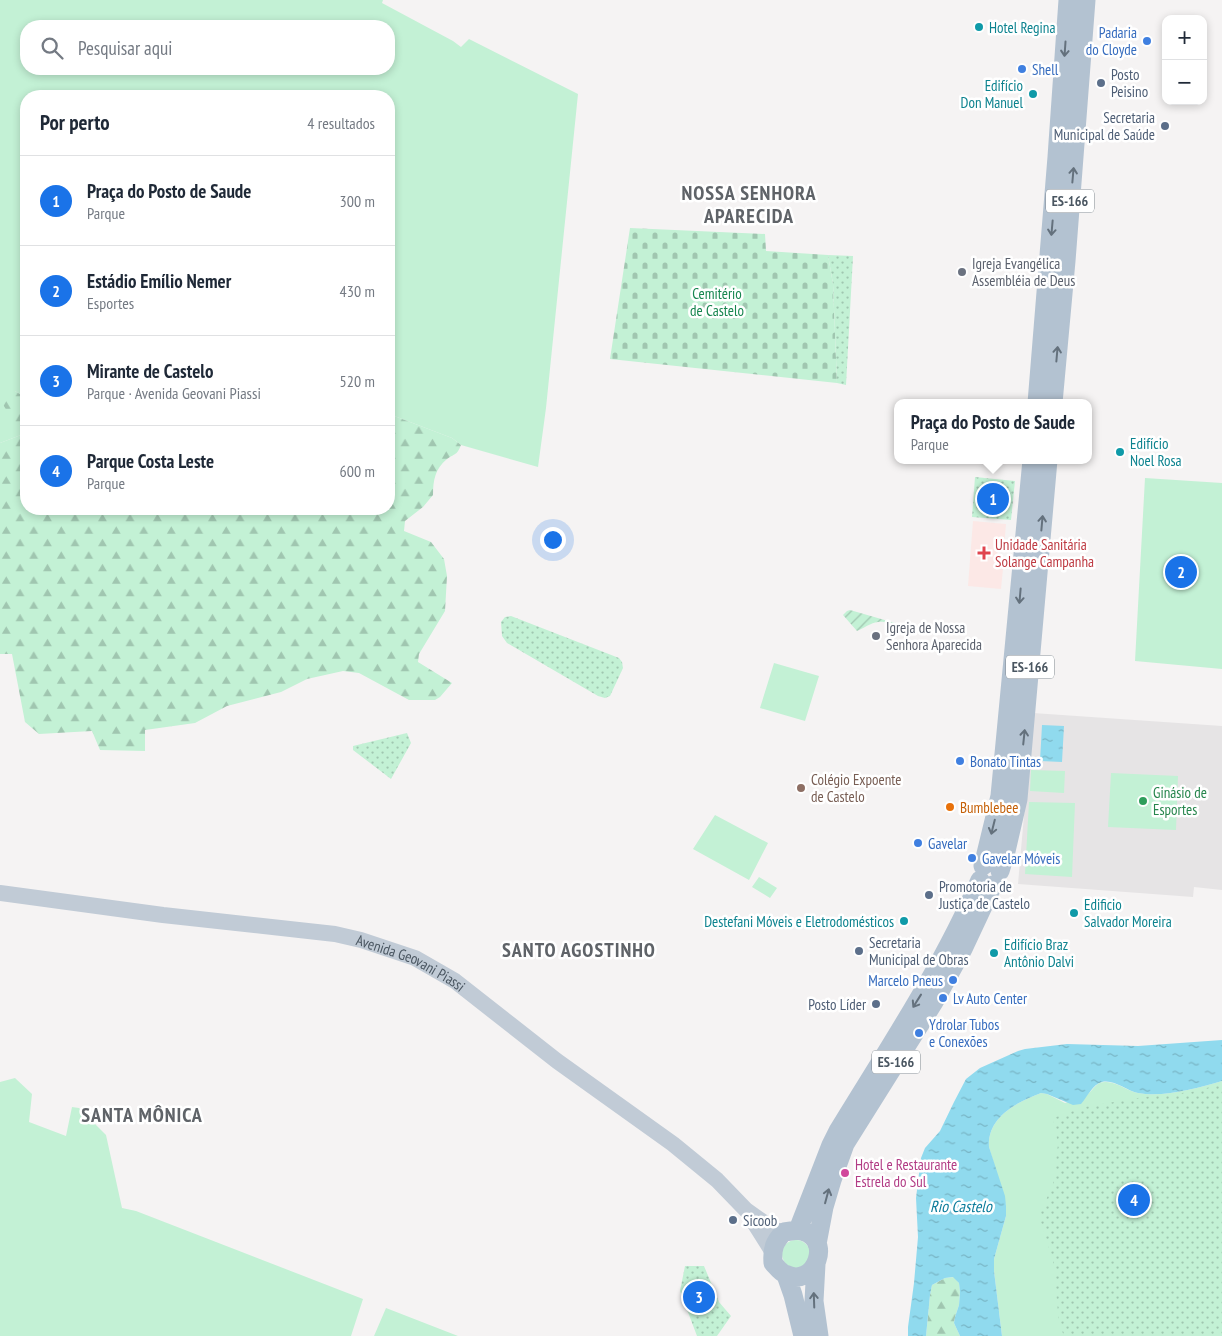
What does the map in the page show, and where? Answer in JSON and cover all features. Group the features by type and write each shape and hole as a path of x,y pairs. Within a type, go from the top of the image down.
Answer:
{"main road":[{"name":"ES-166","path":"1037,399 1058,157 1068,0"},
{"name":"ES-166","path":"1053,399 1086,0"},
{"name":"ES-166","path":"819,1336 814,1301 816,1264 819,1250 817,1244 824,1206 838,1160 843,1134 943,957 965,914 1006,851 1032,464"},
{"name":"ES-166","path":"1009,797 1048,464"},
{"name":"Avenida Geovani Piassi","path":"0,893 163,915 335,934 361,940 415,958 454,982 557,1061 674,1144 717,1180 746,1210 777,1231 791,1231"},
{"name":"ES-166","path":"772,1251 778,1239 791,1231 830,1145 843,1134"},
{"name":"Avenida Geovani Piassi","path":"746,1210 772,1251"},
{"path":"791,1231 808,1234 817,1244"},
{"path":"772,1251 773,1263 786,1275 803,1336"},
{"path":"786,1275 797,1276 805,1274 816,1264"}],"shaded area":[{"name":"Unidade Sanitária Solange Campanha","path":"973,521 1006,524 1004,549 998,548 997,557 1004,558 1001,589 968,586"},
{"path":"1033,713 1222,726 1222,890 1194,887 1193,897 1018,884"}],"green space":[{"path":"0,0 383,0 382,3 461,47 469,39 578,94 546,408 538,467 461,445 452,438 395,416 395,90 20,90 20,394 15,391 20,435 0,443"},
{"name":"Cemitério de Castelo","path":"630,228 765,234 766,251 828,255 833,284 837,383 610,359"},
{"path":"828,255 853,256 846,385 837,383 833,284"},
{"path":"15,391 20,394 20,433 1,401"},
{"path":"395,416 452,438 461,445 460,448 437,471 433,495 423,507 405,521 404,531 431,542 444,559 447,576 445,611 419,654 418,662 452,683 435,700 409,700 359,673 343,671 307,679 281,692 227,706 195,723 145,730 145,751 100,750 92,731 39,734 25,722 12,654 0,654 0,443 20,435 20,515 395,515"},
{"path":"975,477 1015,481 1011,520 972,517"},
{"path":"1145,478 1222,483 1222,669 1135,661"},
{"path":"850,610 895,623 897,627 885,622 876,622 857,631 843,615"},
{"path":"511,616 619,658 623,668 610,696 605,698 598,696 507,643 502,636 501,622 505,617"},
{"path":"774,663 819,676 805,721 760,708"},
{"path":"407,733 411,743 391,779 353,750 353,746"},
{"path":"1031,770 1065,771 1064,793 1030,791"},
{"name":"Ginásio de Esportes","path":"1111,773 1178,776 1176,830 1108,827"},
{"path":"1029,802 1075,803 1072,877 1025,874"},
{"path":"715,815 768,843 749,880 693,849"},
{"path":"759,877 777,888 770,898 752,887"},
{"path":"15,1078 32,1094 29,1122 66,1136 72,1107 79,1108 106,1135 122,1208 136,1211 363,1299 351,1336 0,1336 0,1082"},
{"path":"1222,1081 1222,1310 1066,1336 1002,1336 994,1259 1006,1216 1006,1206 989,1147 990,1136 998,1119 1013,1106 1041,1093 1065,1103 1085,1096 1102,1082 1113,1083 1138,1093 1158,1094 1180,1092"},
{"path":"1222,1084 1222,1336 1064,1336 1059,1323 1053,1261 1039,1216 1053,1184 1058,1144 1053,1118 1084,1107 1144,1097 1191,1092"},
{"path":"796,1240 806,1244 810,1254 806,1264 796,1268 786,1264 782,1254 786,1244"},
{"path":"685,1266 704,1266 719,1302 731,1316 717,1336 697,1336 680,1291"},
{"path":"954,1277 959,1283 960,1292 954,1323 960,1336 926,1336 932,1285 945,1278"},
{"path":"386,1308 458,1336 374,1336"}],"water":[{"path":"1042,725 1064,726 1062,762 1040,761"},
{"name":"Rio Castelo","path":"1222,1040 1222,1081 1180,1092 1158,1094 1138,1093 1111,1082 1102,1082 1093,1088 1081,1104 1073,1105 1041,1093 1022,1101 1005,1112 993,1127 989,1147 1005,1196 1006,1206 1006,1216 994,1259 1002,1336 960,1336 954,1323 959,1305 959,1283 953,1277 945,1278 932,1285 926,1336 908,1336 918,1237 916,1198 921,1158 925,1148 940,1131 966,1079 980,1068 1025,1049 1067,1044 1138,1046"}],"place":[{"name":"Hotel Regina","path":"979,27"},
{"name":"Padaria do Cloyde","path":"1147,41"},
{"name":"Shell","path":"1022,69"},
{"name":"Posto Peisino","path":"1101,83"},
{"name":"Edifício Don Manuel","path":"1033,94"},
{"name":"Secretaria Municipal de Saúde","path":"1165,126"},
{"name":"Igreja Evangélica Assembléia de Deus","path":"962,272"},
{"name":"Edifício Noel Rosa","path":"1120,452"},
{"name":"Praça do Posto de Saude","path":"993,499"},
{"name":"Unidade Sanitária Solange Campanha","path":"984,553"},
{"name":"Estádio Emílio Nemer","path":"1181,572"},
{"name":"Igreja de Nossa Senhora Aparecida","path":"876,636"},
{"name":"Bonato Tintas","path":"960,761"},
{"name":"Colégio Expoente de Castelo","path":"801,788"},
{"name":"Ginásio de Esportes","path":"1143,801"},
{"name":"Bumblebee","path":"950,807"},
{"name":"Gavelar","path":"918,843"},
{"name":"Gavelar Móveis","path":"972,858"},
{"name":"Promotoria de Justiça de Castelo","path":"929,895"},
{"name":"Edificio Salvador Moreira","path":"1074,913"},
{"name":"Destefani Móveis e Eletrodomésticos","path":"904,921"},
{"name":"Secretaria Municipal de Obras","path":"859,951"},
{"name":"Edifício Braz Antônio Dalvi","path":"994,953"},
{"name":"Marcelo Pneus","path":"953,980"},
{"name":"Lv Auto Center","path":"943,998"},
{"name":"Posto Líder","path":"876,1004"},
{"name":"Ydrolar Tubos e Conexões","path":"919,1033"},
{"name":"Hotel e Restaurante Estrela do Sul","path":"845,1173"},
{"name":"Parque Costa Leste","path":"1134,1200"},
{"name":"Sicoob","path":"733,1220"},
{"name":"Mirante de Castelo","path":"699,1297"}],"district":[{"name":"NOSSA SENHORA APARECIDA","path":"749,204"},
{"name":"SANTO AGOSTINHO","path":"579,950"},
{"name":"SANTA MÔNICA","path":"142,1115"}]}
